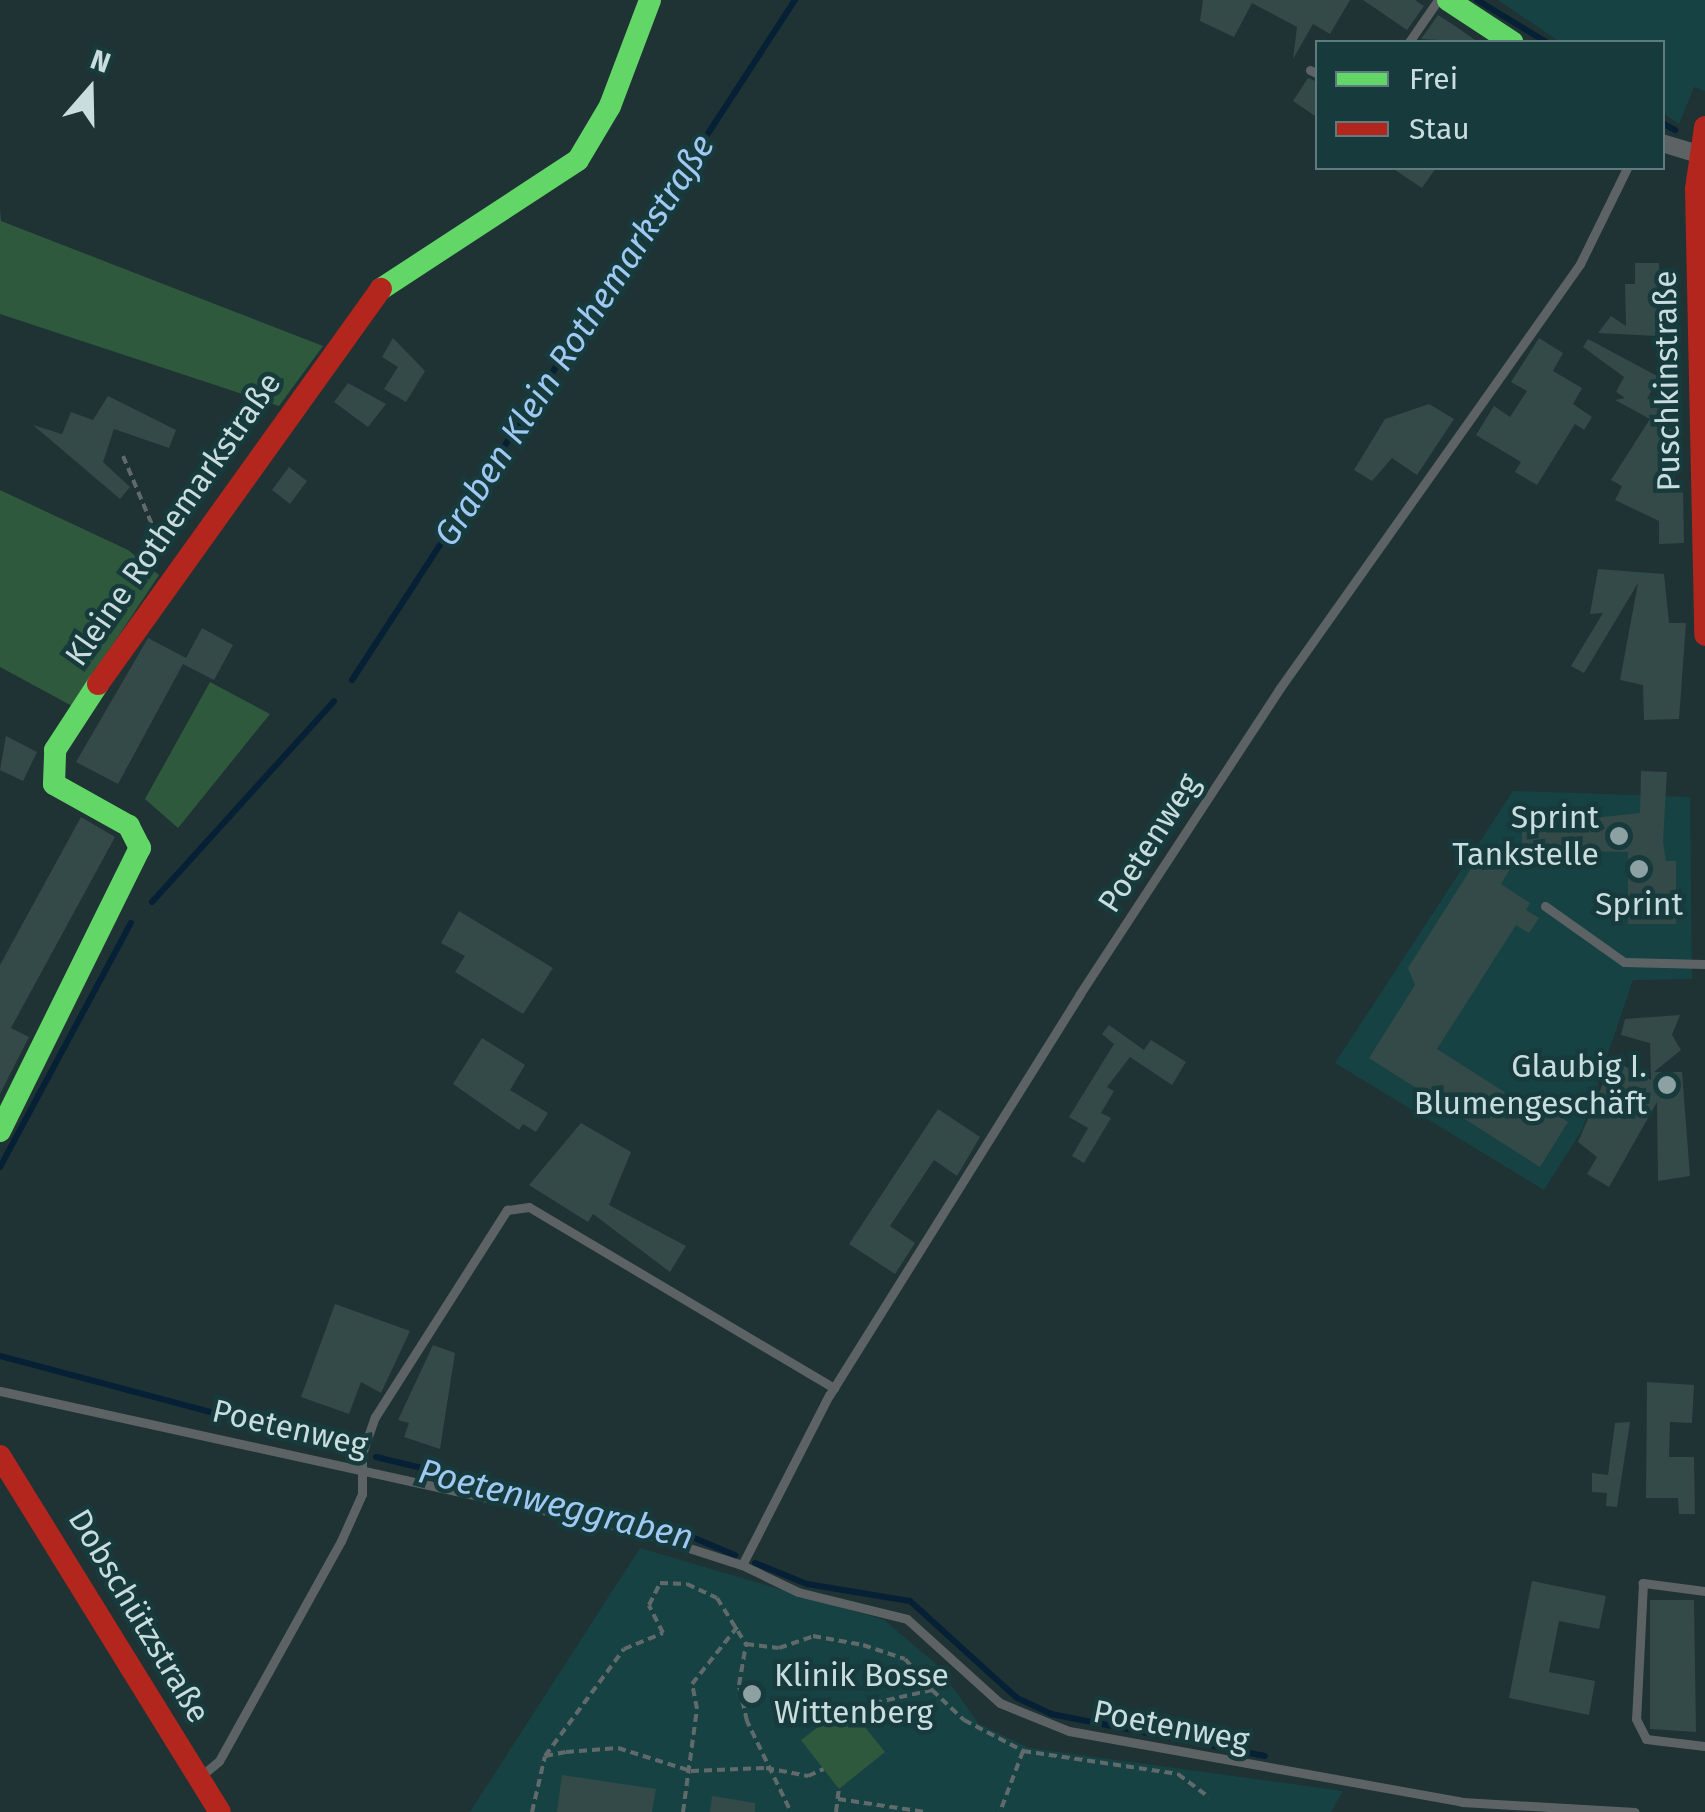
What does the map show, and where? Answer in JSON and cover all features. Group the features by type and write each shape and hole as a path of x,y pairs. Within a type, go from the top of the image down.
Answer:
{"street":[{"name":"Kleine Rothemarkstraße","path":"0,1131 140,848 129,826 60,792 51,760 174,566 394,274 578,160 610,106 650,0"},
{"path":"1448,0 1509,40"},
{"path":"1665,143 1702,140"},
{"name":"Puschkinstraße","path":"1702,140 1705,634"},
{"name":"Dobschützstraße","path":"0,1456 220,1812"}],"lane":[{"path":"1411,40 1438,0"},
{"name":"Poetenweg","path":"742,1566 834,1388 1240,749 1580,264 1626,170"},
{"path":"1545,906 1624,962 1705,964"},
{"path":"199,1778 218,1761 341,1540 362,1494 367,1435 405,1364 507,1210 520,1204 834,1388"},
{"name":"Poetenweg","path":"0,1391 633,1530 742,1566 798,1592 907,1619 1000,1703 1069,1731 1462,1802 1635,1812"},
{"path":"1705,1591 1643,1582 1636,1719 1646,1738 1705,1746"}],"path":[{"path":"123,456 174,566"},
{"path":"532,1812 545,1756 624,1649 663,1633 649,1605 660,1582 687,1584 717,1598 738,1626 746,1644 740,1686 766,1768 790,1808"},
{"path":"683,1812 691,1771 696,1673 738,1626"},
{"path":"746,1644 778,1648 812,1636 863,1645 905,1659 964,1720 1024,1751 1178,1774 1209,1798"},
{"path":"860,1722 874,1703 932,1690"},
{"path":"545,1756 618,1748 691,1771 766,1768 808,1776 824,1768"},
{"path":"1000,1812 1024,1751"},
{"path":"836,1812 840,1789"},
{"path":"838,1800 925,1812"}],"shaded area":[{"path":"1498,0 1705,0 1705,91 1694,87 1679,124 1665,114 1665,40 1557,40"},
{"path":"1513,791 1690,797 1692,979 1633,980 1582,1130 1544,1190 1335,1063"},
{"name":"Klinik Bosse Wittenberg","path":"640,1548 884,1620 936,1664 979,1724 1029,1748 1343,1791 1331,1812 470,1812"}],"green space":[{"path":"0,210 1,221 323,346 279,406 0,314"},
{"path":"0,490 128,550 159,575 72,706 0,667"},
{"path":"210,682 270,714 178,828 145,799"},
{"path":"847,1705 885,1752 839,1789 801,1740"}],"building":[{"path":"1203,0 1350,0 1330,34 1313,24 1293,59 1297,27 1252,3 1234,37 1200,21"},
{"path":"1363,0 1415,0 1424,6 1407,30"},
{"path":"1438,15 1475,40 1440,40 1421,39"},
{"path":"1308,78 1315,81 1315,116 1293,101"},
{"path":"1395,170 1435,170 1422,188"},
{"path":"1635,263 1659,263 1661,316 1674,316 1676,337 1598,333 1611,316 1626,326 1625,284 1635,284"},
{"path":"393,338 425,371 406,402 384,389 398,367 382,357"},
{"path":"1539,338 1563,353 1553,371 1582,388 1573,404 1592,417 1584,430 1575,424 1537,485 1515,472 1521,462 1476,435 1494,406 1510,417 1527,391 1511,382"},
{"path":"1588,339 1659,377 1647,399 1681,398 1674,486 1683,488 1684,543 1659,544 1659,521 1615,500 1622,486 1611,480 1650,419 1615,400 1625,398 1616,392 1624,377 1583,347"},
{"path":"348,383 386,404 368,427 334,402"},
{"path":"108,396 176,430 169,448 114,429 103,462 130,487 120,499 33,425 62,434 71,412 93,420"},
{"path":"1429,404 1454,419 1417,475 1392,458 1372,481 1354,470 1385,419"},
{"path":"289,467 307,481 290,504 272,490"},
{"path":"1598,569 1664,574 1669,623 1686,623 1679,719 1644,720 1643,685 1620,680 1638,583 1584,673 1571,666 1603,613 1590,614"},
{"path":"202,628 233,645 214,680 183,664 118,784 76,762 148,638 186,658"},
{"path":"6,736 37,752 23,781 0,770"},
{"path":"1641,771 1667,772 1663,842 1666,861 1676,861 1676,924 1628,924 1628,852 1522,850 1522,832 1574,832 1575,820 1640,813"},
{"path":"81,817 115,837 11,1028 29,1037 0,1094 0,965"},
{"path":"1481,853 1510,869 1501,884 1530,903 1526,910 1539,918 1529,933 1516,925 1437,1049 1543,1117 1548,1109 1568,1122 1540,1167 1369,1058 1415,985 1408,968"},
{"path":"459,911 553,968 523,1014 455,972 465,956 441,943"},
{"path":"1680,1015 1672,1035 1681,1050 1654,1072 1682,1072 1690,1176 1658,1181 1657,1102 1609,1187 1587,1174 1597,1157 1578,1142 1613,1060 1651,1080 1650,1043 1621,1035 1625,1019"},
{"path":"1109,1025 1144,1050 1151,1040 1186,1062 1172,1085 1130,1057 1107,1087 1114,1091 1101,1113 1111,1118 1084,1163 1072,1156 1088,1128 1069,1117 1114,1044 1102,1034"},
{"path":"482,1038 525,1065 510,1090 548,1113 536,1132 523,1124 519,1130 453,1084"},
{"path":"938,1109 980,1137 957,1176 934,1160 890,1226 915,1243 895,1274 849,1244"},
{"path":"581,1123 631,1152 609,1205 686,1246 670,1272 593,1214 588,1222 529,1185"},
{"path":"335,1304 410,1331 381,1393 361,1382 349,1414 301,1397"},
{"path":"433,1345 455,1353 440,1449 404,1437 409,1423 398,1420"},
{"path":"1647,1382 1694,1385 1692,1423 1670,1422 1669,1457 1694,1457 1695,1514 1679,1514 1678,1498 1646,1498"},
{"path":"1630,1422 1617,1507 1606,1506 1607,1493 1592,1492 1592,1473 1608,1475 1615,1423"},
{"path":"1532,1581 1606,1596 1599,1629 1559,1621 1549,1672 1595,1681 1589,1715 1509,1698"},
{"path":"1650,1600 1694,1600 1696,1732 1650,1729"},
{"path":"562,1775 656,1789 652,1812 557,1812"},
{"name":"Klinik Bosse Wittenberg","path":"712,1796 755,1803 755,1812 710,1812"}],"waterway":[{"name":"Graben Klein Rothemarkstraße","path":"352,680 795,0"},
{"path":"1477,0 1543,40"},
{"path":"1665,125 1675,130"},
{"path":"152,902 334,701"},
{"name":"Graben Klein Rothemarkstraße","path":"0,1167 131,923"},
{"name":"Poetenweggraben","path":"0,1356 346,1448"},
{"name":"Poetenweggraben","path":"376,1457 668,1527 735,1555"},
{"name":"Poetenweggraben","path":"755,1563 807,1584 910,1601 1017,1698 1051,1714 1265,1756"}],"traffic: fast":[{"path":"381,289 578,160 610,106 650,0"},
{"path":"1448,0 1509,40"},
{"path":"0,1131 140,848 129,826 54,784 55,750 98,684"}],"traffic: jam":[{"path":"1705,127 1696,189 1705,635"},
{"path":"98,684 381,289"},
{"path":"0,1456 220,1812"}],"place":[{"name":"Sprint Tankstelle","path":"1619,836"},
{"name":"Sprint","path":"1639,869"},
{"name":"Glaubig I. Blumengeschäft","path":"1667,1085"},
{"name":"Klinik Bosse Wittenberg","path":"752,1694"}]}
